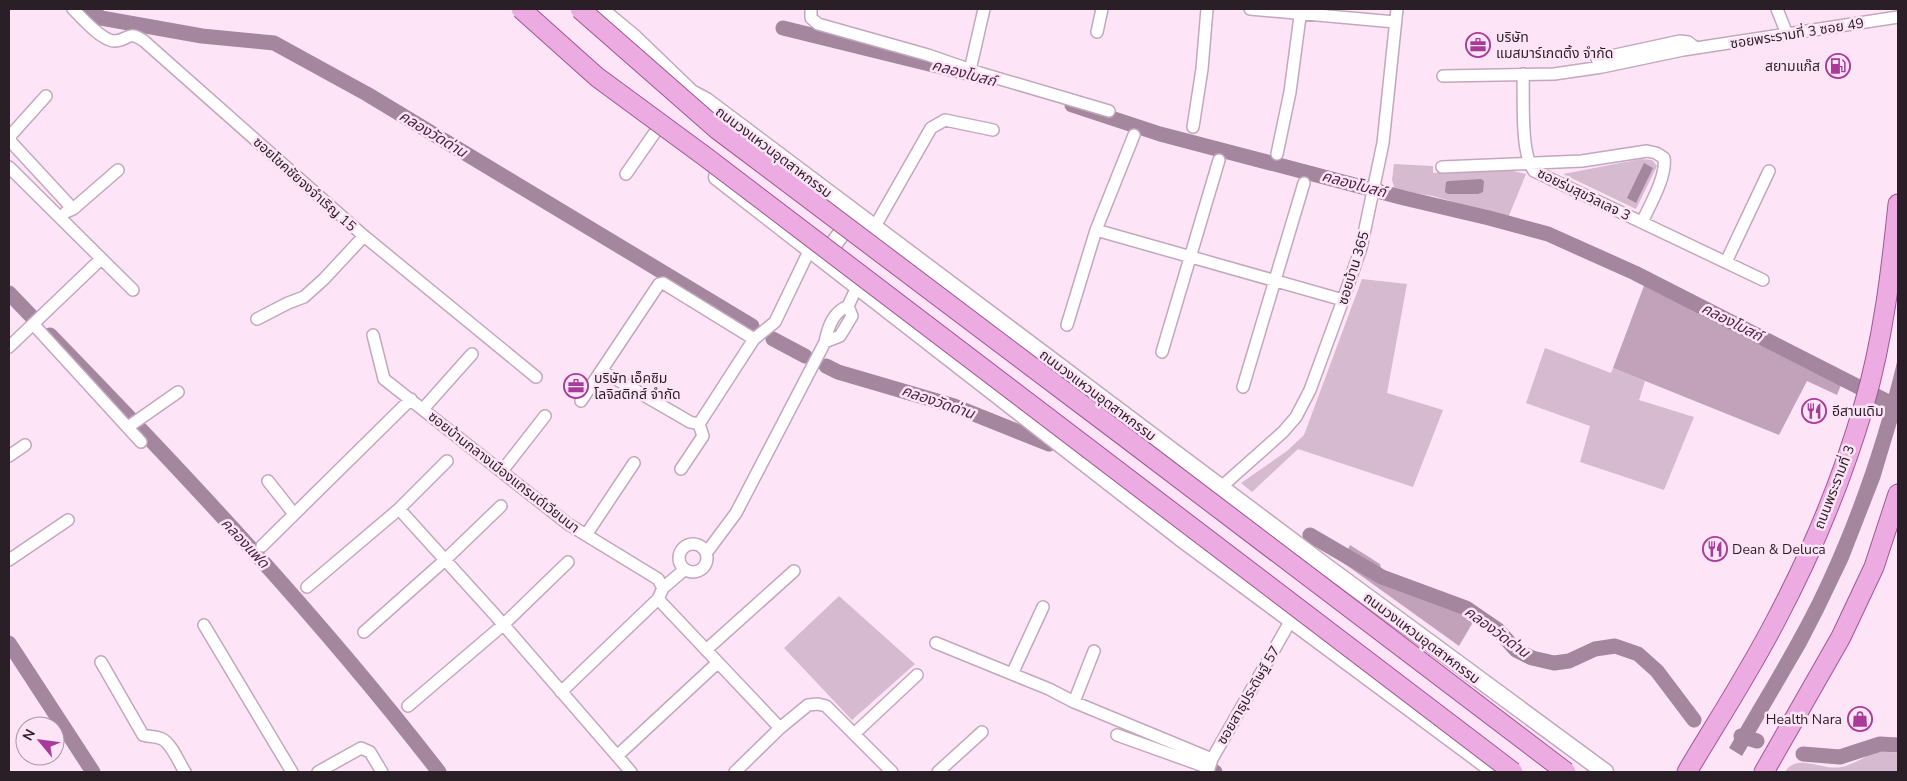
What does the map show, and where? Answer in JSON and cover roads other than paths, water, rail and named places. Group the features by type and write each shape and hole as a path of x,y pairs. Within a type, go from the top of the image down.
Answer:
{"main road":[{"path":"515,9 602,88 658,128 857,287 1181,538 1496,772"},
{"path":"521,9 597,77 707,158 1513,772"},
{"name":"ถนนวงแหวนอุตสาหกรรม","path":"580,9 718,130 1566,772"},
{"name":"ถนนวงแหวนอุตสาหกรรม","path":"598,9 634,38 691,93 706,102 1220,488 1605,772"},
{"name":"ถนนพระรามที่ 3","path":"1687,772 1775,622 1830,502 1864,404 1871,375 1886,307 1898,204"},
{"path":"842,275 830,256 839,236 850,226 857,223 874,228"},
{"path":"1764,772 1841,637 1874,567 1898,494"},
{"path":"1549,732 1560,751 1560,766 1556,772"}],"street":[{"name":"ซอยโชคชัยจงจำเริญ 15","path":"73,9 94,30 112,41 120,40 129,35 136,35 144,41 364,236 536,377"},
{"path":"811,9 812,18 818,24 928,55 970,70 1108,111"},
{"path":"970,70 984,9"},
{"path":"1097,32 1102,9"},
{"path":"1193,127 1202,68 1207,9"},
{"path":"1250,9 1301,12 1395,22"},
{"name":"ซอยบ้าน 365","path":"1220,488 1283,432 1296,417 1310,390 1361,248 1383,142 1397,9"},
{"path":"1777,9 1786,34"},
{"path":"1277,154 1290,92 1301,12"},
{"name":"ซอยพระรามที่ 3 ซอย 49","path":"1443,76 1554,74 1602,67 1696,48 1898,17"},
{"name":"ซอยพระรามที่ 3 ซอย 49","path":"1596,59 1680,41 1688,42 1696,48"},
{"name":"ซอยร่มสุขวิลเลจ 3","path":"1523,74 1525,149 1528,164 1534,170 1763,280"},
{"path":"46,96 10,136 11,142 73,209"},
{"path":"874,228 932,128 945,120 993,130"},
{"path":"626,174 658,128"},
{"path":"1067,325 1096,230 1134,135"},
{"name":"ซอยร่มสุขวิลเลจ 3","path":"1442,167 1582,162 1634,152 1656,153 1664,158 1665,164 1662,177 1642,222"},
{"path":"1162,352 1220,160"},
{"path":"9,167 133,290"},
{"path":"58,216 73,209 118,170"},
{"path":"1726,262 1770,171"},
{"path":"1243,386 1304,184"},
{"path":"1096,230 1343,300"},
{"path":"258,319 304,297 324,279 364,236"},
{"path":"681,469 702,436 699,424 754,339 775,322 810,249"},
{"path":"9,347 101,259"},
{"path":"580,402 659,284 663,283 754,339"},
{"path":"707,552 736,513 825,342 840,336 852,316 848,306 857,287"},
{"path":"34,325 131,425 141,442"},
{"name":"ซอยบ้านกลางเมืองแกรนด์เวียนนา","path":"373,335 384,378 568,524 658,579 663,588"},
{"path":"423,409 472,354"},
{"path":"602,370 690,422 699,424"},
{"path":"131,425 178,392"},
{"path":"262,546 411,400"},
{"path":"502,471 545,416"},
{"path":"9,456 25,445"},
{"path":"307,588 399,509 447,461"},
{"path":"586,535 634,463"},
{"path":"268,481 294,514"},
{"path":"364,632 446,560 501,506"},
{"path":"399,509 446,560 631,772"},
{"path":"9,560 68,520"},
{"path":"696,544 704,548 707,552 708,561 702,570 694,573 684,570 679,557 682,549 696,544"},
{"path":"408,706 503,625 568,562"},
{"path":"561,692 658,599 663,588 684,570"},
{"path":"706,650 794,571"},
{"path":"658,599 780,728"},
{"path":"1012,674 1043,608"},
{"name":"ซอยสาธุประดิษฐ์ 57","path":"1210,766 1291,620"},
{"path":"204,626 292,772"},
{"path":"936,643 1049,689 1210,766"},
{"path":"1074,702 1094,651"},
{"path":"101,662 143,735 151,738 160,738 167,742 185,772"},
{"path":"616,756 714,666 720,665"},
{"path":"854,734 917,675"},
{"path":"736,772 780,728 808,705 818,704 826,706 892,772"},
{"path":"938,772 982,732"},
{"path":"1117,735 1210,766"},
{"path":"318,772 361,748 370,752 382,772"}],"waterway":[{"name":"คลองวัดด่าน","path":"90,9 101,18 202,36 274,43 367,94 752,326"},
{"name":"คลองโบสถ์","path":"783,28 978,76"},
{"name":"คลองโบสถ์","path":"1072,105 1160,134 1548,234 1635,273 1898,407"},
{"name":"คลองแฟด","path":"9,293 34,319"},
{"name":"คลองแฟด","path":"50,335 251,548 347,658 439,772"},
{"name":"คลองวัดด่าน","path":"773,339 805,356"},
{"name":"คลองวัดด่าน","path":"826,366 838,372 954,406 1049,444"},
{"name":"คลองวัดด่าน","path":"1310,535 1382,577 1466,608 1498,630 1516,650 1532,658 1554,663 1569,661 1595,649 1615,646 1638,654 1657,671 1694,720"},
{"path":"9,643 93,772"},
{"name":"คลองวัดด่าน","path":"1741,736 1757,741"},
{"name":"คลองวัดด่าน","path":"1803,754 1840,757 1880,744 1898,745"}],"place":[{"name":"บริษัท แมสมาร์เกตติ้ง จำกัด","path":"1478,45"},
{"name":"สยามแก๊ส","path":"1838,66"},
{"name":"บริษัท เอ็คซิม โลจิสติกส์ จำกัด","path":"576,386"},
{"name":"อีสานเดิม","path":"1814,411"},
{"name":"Dean & Deluca","path":"1715,549"},
{"name":"Health Nara","path":"1860,719"}]}
